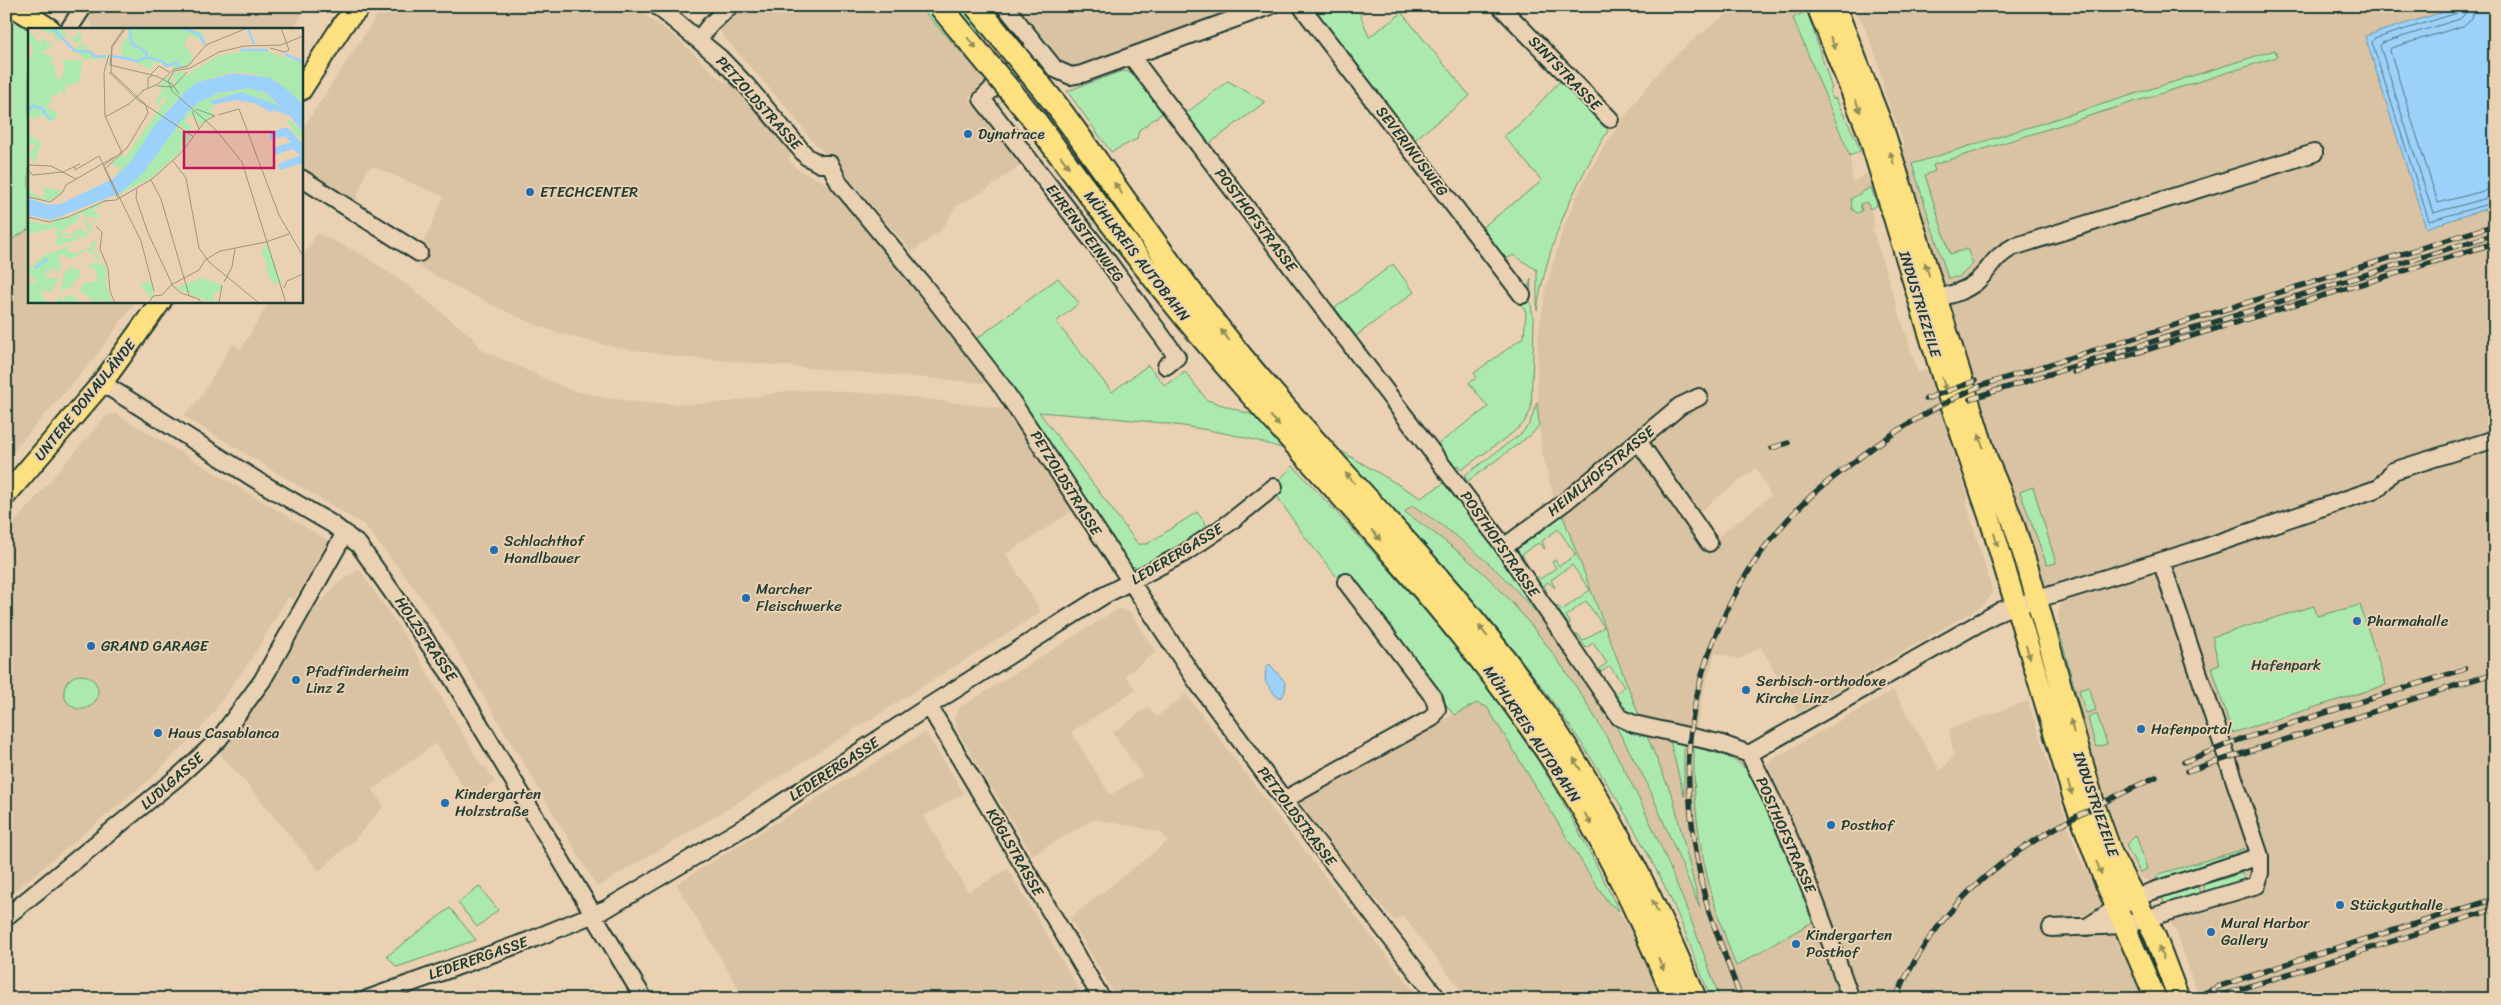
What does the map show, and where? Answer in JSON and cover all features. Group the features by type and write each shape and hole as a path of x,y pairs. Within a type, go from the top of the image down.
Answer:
{"highway":[{"name":"MÜHLKREIS AUTOBAHN","path":"940,6 1036,122 1124,242 1249,379 1395,527 1476,623 1557,732 1595,793 1641,879 1695,999"},
{"name":"MÜHLKREIS AUTOBAHN","path":"976,6 1058,106 1193,294 1249,379 1344,498 1479,657 1561,773 1608,853 1675,999"}],"main road":[{"path":"12,6 48,28"},
{"path":"302,88 347,15 361,6"},
{"name":"INDUSTRIEZEILE","path":"1817,6 1899,207"},
{"name":"INDUSTRIEZEILE","path":"1835,6 1882,128 1899,207 1928,301 1988,462 2012,519 2037,600 2094,807 2113,857 2155,936 2179,999"},
{"name":"INDUSTRIEZEILE","path":"1928,301 1947,392 1991,522 2072,796 2120,917 2156,999"},
{"name":"UNTERE DONAULÄNDE","path":"6,495 102,383 160,302"}],"street":[{"path":"70,28 84,6"},
{"name":"PETZOLDSTRASSE","path":"656,6 700,39 747,86 807,157 820,164 830,164 840,183 958,328 1021,412 1130,583 1197,682 1284,800 1438,999"},
{"path":"700,39 710,25 730,6"},
{"path":"1005,6 1055,69 1071,76 1082,74 1270,6"},
{"name":"SEVERINUSWEG","path":"1301,6 1522,295"},
{"name":"SINTSTRASSE","path":"1500,6 1610,118"},
{"name":"EHRENSTEINWEG","path":"1036,45 982,99 1101,252 1177,357 1166,366"},
{"name":"POSTHOFSTRASSE","path":"1131,56 1504,547 1619,716 1634,724 1718,744 1749,754 1788,835 1851,999"},
{"path":"1928,301 1963,290 1976,282 1993,260 2013,247 2314,153"},
{"path":"302,179 419,253"},
{"name":"HOLZSTRASSE","path":"102,383 345,533 373,562 450,673 644,999"},
{"name":"HEIMLHOFSTRASSE","path":"1504,547 1565,502 1683,404 1699,397"},
{"path":"1749,754 1991,616 2014,605 2037,600 2161,561 2379,488 2393,472 2495,439"},
{"path":"1639,442 1709,543"},
{"name":"LEDERERGASSE","path":"366,999 594,915 751,823 930,706 1104,596 1183,554 1229,523 1274,487"},
{"name":"LUDLGASSE","path":"6,917 190,768 219,739 262,681 345,533"},
{"path":"2050,928 2086,927 2120,917 2145,918 2257,885 2260,873 2260,856 2161,561"},
{"path":"1284,800 1432,718 1437,709 1424,684 1346,582"},
{"name":"KÖGLSTRASSE","path":"930,706 1102,999"},
{"path":"2120,917 2135,898 2260,856"},
{"path":"2197,876 2206,899"}],"shaded area":[{"path":"89,6 309,6 293,28 93,28 87,16"},
{"path":"383,6 633,6 676,37 721,80 741,88 793,151 789,160 797,169 831,186 996,384 681,357 618,348 558,333 529,322 459,289 414,263 444,197 372,166 367,169 356,200 302,167 302,129"},
{"path":"739,6 919,6 964,54 993,23 1023,56 968,97 1021,164 988,189 957,206 941,230 912,252 811,139 792,114 723,36 720,28"},
{"path":"1012,6 1249,6 1076,70 1059,64"},
{"path":"1738,6 1804,6 1807,11 1793,18 1850,158 1853,183 1867,173 1871,187 1851,199 1852,209 1862,211 1860,204 1868,201 1875,226 1872,228 1918,372 1928,370 1968,496 1967,506 1993,593 1985,604 1798,713 1761,647 1739,659 1715,653 1703,693 1696,731 1640,718 1561,511 1646,446 1555,503 1542,452 1537,381 1538,335 1546,288 1564,226 1581,187 1602,150 1635,102 1663,67 1695,38","holes":["1756,468 1771,496 1706,546 1695,515"]},
{"path":"1852,6 2463,6 2366,37 2426,228 2495,206 2495,999 2199,999 2177,934 2150,881 2140,878 2111,820 2088,742 2058,616 2061,604 2025,567 2010,492 2003,472 2000,471 1904,174 1903,140 1883,89 1883,81 1875,53 1863,23"},
{"path":"28,230 28,302 135,302 93,360 6,459 6,243"},
{"path":"317,233 363,255 410,287 472,337 482,350 568,389 607,398 644,403 691,404 729,402 786,391 823,390 901,396 1014,410 1079,507 1006,554 1041,612 734,805 597,887 449,638 416,590 364,525 183,416 200,398 232,344 241,349 269,302 302,302 302,258"},
{"path":"115,413 329,541 294,600 288,597 252,658 205,724 150,779 6,898 6,532 106,416"},
{"path":"1412,505 1460,540 1502,577 1527,602 1583,674 1630,749 1648,785 1699,904 1673,798 1647,736 1670,741 1683,791 1684,745 1694,747 1697,819 1706,875 1735,965 1811,922 1841,999 1720,999 1674,874 1603,728 1556,658 1504,594 1469,560 1406,511"},
{"path":"359,569 410,643 482,767 486,767 495,782 470,798 436,743 372,790 384,806 354,840 319,871 220,754 271,684 315,609 336,585"},
{"path":"1119,608 1130,612 1156,652 1125,675 1136,690 1071,732 1110,795 1142,776 1113,733 1148,707 1157,717 1186,694 1283,823 1420,999 1117,999 1070,918 1168,841 1161,832 1094,819 1032,855 957,730 954,719 959,708"},
{"path":"1893,690 1940,771 1954,756 1949,729 2028,701 2077,853 2106,908 2145,999 1859,999 1848,977 1800,839 1767,764"},
{"path":"1477,703 1487,706 1591,877 1628,925 1662,999 1468,999 1403,916 1395,921 1359,880 1295,796"},
{"path":"926,733 964,793 924,816 968,892 1008,869 1085,999 740,999 743,996 676,884"}],"green space":[{"path":"919,6 988,6 993,23 963,54"},
{"path":"1315,6 1357,6 1369,37 1402,13 1470,96 1414,140 1315,10"},
{"path":"1807,11 1832,89 1829,90 1833,99 1836,98 1860,151 1850,156 1793,18"},
{"path":"6,16 28,29 28,230 6,243"},
{"path":"2275,50 2277,57 1933,165 1935,171 1925,175 1950,254 1967,249 1973,264 1959,277 1948,278 1912,164"},
{"path":"1122,71 1135,73 1164,112 1139,130 1137,139 1111,152 1067,91"},
{"path":"1562,79 1603,122 1608,131 1584,173 1563,217 1547,263 1537,310 1537,270 1513,255 1504,261 1480,229 1542,181 1504,136 1521,123"},
{"path":"1228,81 1265,102 1209,144 1185,114"},
{"path":"1871,187 1877,205 1870,209 1867,202 1860,204 1862,211 1857,213 1852,209 1851,199"},
{"path":"1393,264 1414,292 1356,336 1335,308"},
{"path":"1058,278 1079,303 1056,322 1112,392 1148,365 1165,386 1185,372 1207,400 1253,415 1265,428 1289,436 1331,445 1421,498 1444,483 1450,483 1583,674 1534,610 1487,562 1458,537 1412,505 1405,512 1457,550 1493,582 1541,638 1575,685 1605,734 1657,838 1680,891 1720,999 1711,999 1684,929 1665,887 1620,805 1571,727 1487,616 1410,528 1375,494 1323,465 1290,451 1220,432 1147,421 1039,412 1138,544 1147,544 1197,512 1210,530 1182,550 1158,563 1147,567 1137,567 1128,564 975,340"},
{"path":"1531,278 1530,299 1534,324 1531,410 1523,424 1461,470 1458,465 1455,467 1438,444 1488,407 1469,383 1477,377 1474,373 1524,337 1526,312 1520,303 1527,295"},
{"path":"1537,402 1539,425 1533,433 1468,481 1464,476 1522,433 1530,423"},
{"path":"1293,466 1391,572 1483,682 1538,761 1560,798 1591,854 1619,911 1608,902 1591,877 1487,707 1477,703 1454,715 1348,577 1340,581 1302,533 1274,492 1282,477"},
{"path":"2033,487 2056,563 2047,565 2020,492"},
{"path":"1561,511 1640,718 1627,710 1615,694 1624,687 1610,666 1601,672 1599,669 1607,663 1593,643 1586,648 1576,635 1578,634 1583,641 1604,627 1586,601 1566,616 1570,622 1569,625 1554,604 1562,610 1590,590 1572,565 1551,580 1555,588 1548,582 1544,585 1547,593 1533,574 1540,579 1556,568 1552,562 1555,560 1559,566 1576,555 1558,529 1542,541 1545,549 1538,543 1522,554 1526,562 1517,551 1518,546"},
{"name":"Hafenpark","path":"2360,605 2386,685 2232,733 2212,667 2219,664 2212,637 2314,606 2317,616"},
{"path":"2058,625 2103,797 2100,800 2053,626"},
{"path":"81,675 93,680 98,692 93,704 81,709 69,704 64,692 69,680"},
{"path":"2089,687 2096,710 2086,713 2079,690"},
{"path":"2097,714 2107,744 2096,747 2088,718"},
{"path":"1612,719 1628,730 1647,736 1673,798 1700,908 1648,785"},
{"path":"1670,741 1684,745 1684,796"},
{"path":"1694,747 1720,754 1739,763 1753,778 1783,839 1814,921 1736,966 1717,912 1703,859 1696,805"},
{"path":"2136,835 2147,869 2140,872 2126,845"},
{"path":"2245,849 2248,859 2154,889 2151,882 2155,881 2159,874"},
{"path":"2242,873 2244,880 2205,893 2203,885"},
{"path":"479,886 498,910 477,927 458,903"},
{"path":"2198,887 2200,894 2165,904 2162,897"},
{"path":"450,908 476,940 397,967 387,956"}],"water":[{"path":"2463,6 2495,6 2495,206 2426,228 2365,36"},
{"path":"1270,664 1285,682 1286,687 1282,697 1277,697 1265,681 1266,667"}],"railway":[{"path":"1702,885 1693,830 1688,775 1690,738 1695,704 1703,671 1729,606 1746,576 1765,547 1787,520 1818,490 1871,449 1898,431 1939,406 1983,385 2495,225"},
{"path":"1970,399 2495,234"},
{"path":"2074,372 2495,243"},
{"path":"1926,399 1975,381"},
{"path":"1772,448 1788,443"},
{"path":"2184,762 2236,741 2465,669"},
{"path":"2187,771 2495,673"},
{"path":"1895,999 1918,956 1943,920 1972,889 2003,862 2037,839 2074,818 2156,777"},
{"path":"1700,878 1709,912 1741,999"},
{"path":"2191,999 2220,986 2314,955 2495,899"},
{"path":"2209,999 2495,909"}],"place":[{"name":"Dynatrace","path":"968,134"},
{"name":"ETECHCENTER","path":"530,192"},
{"name":"Schlachthof Handlbauer","path":"494,550"},
{"name":"Marcher Fleischwerke","path":"746,598"},
{"name":"Pharmahalle","path":"2357,621"},
{"name":"GRAND GARAGE","path":"91,646"},
{"name":"Pfadfinderheim Linz 2","path":"296,680"},
{"name":"Serbisch-orthodoxe Kirche Linz","path":"1746,690"},
{"name":"Hafenportal","path":"2141,729"},
{"name":"Haus Casablanca","path":"158,733"},
{"name":"Kindergarten Holzstraße","path":"445,803"},
{"name":"Posthof","path":"1831,825"},
{"name":"Stückguthalle","path":"2340,905"},
{"name":"Mural Harbor Gallery","path":"2211,932"},
{"name":"Kindergarten Posthof","path":"1796,944"}]}
